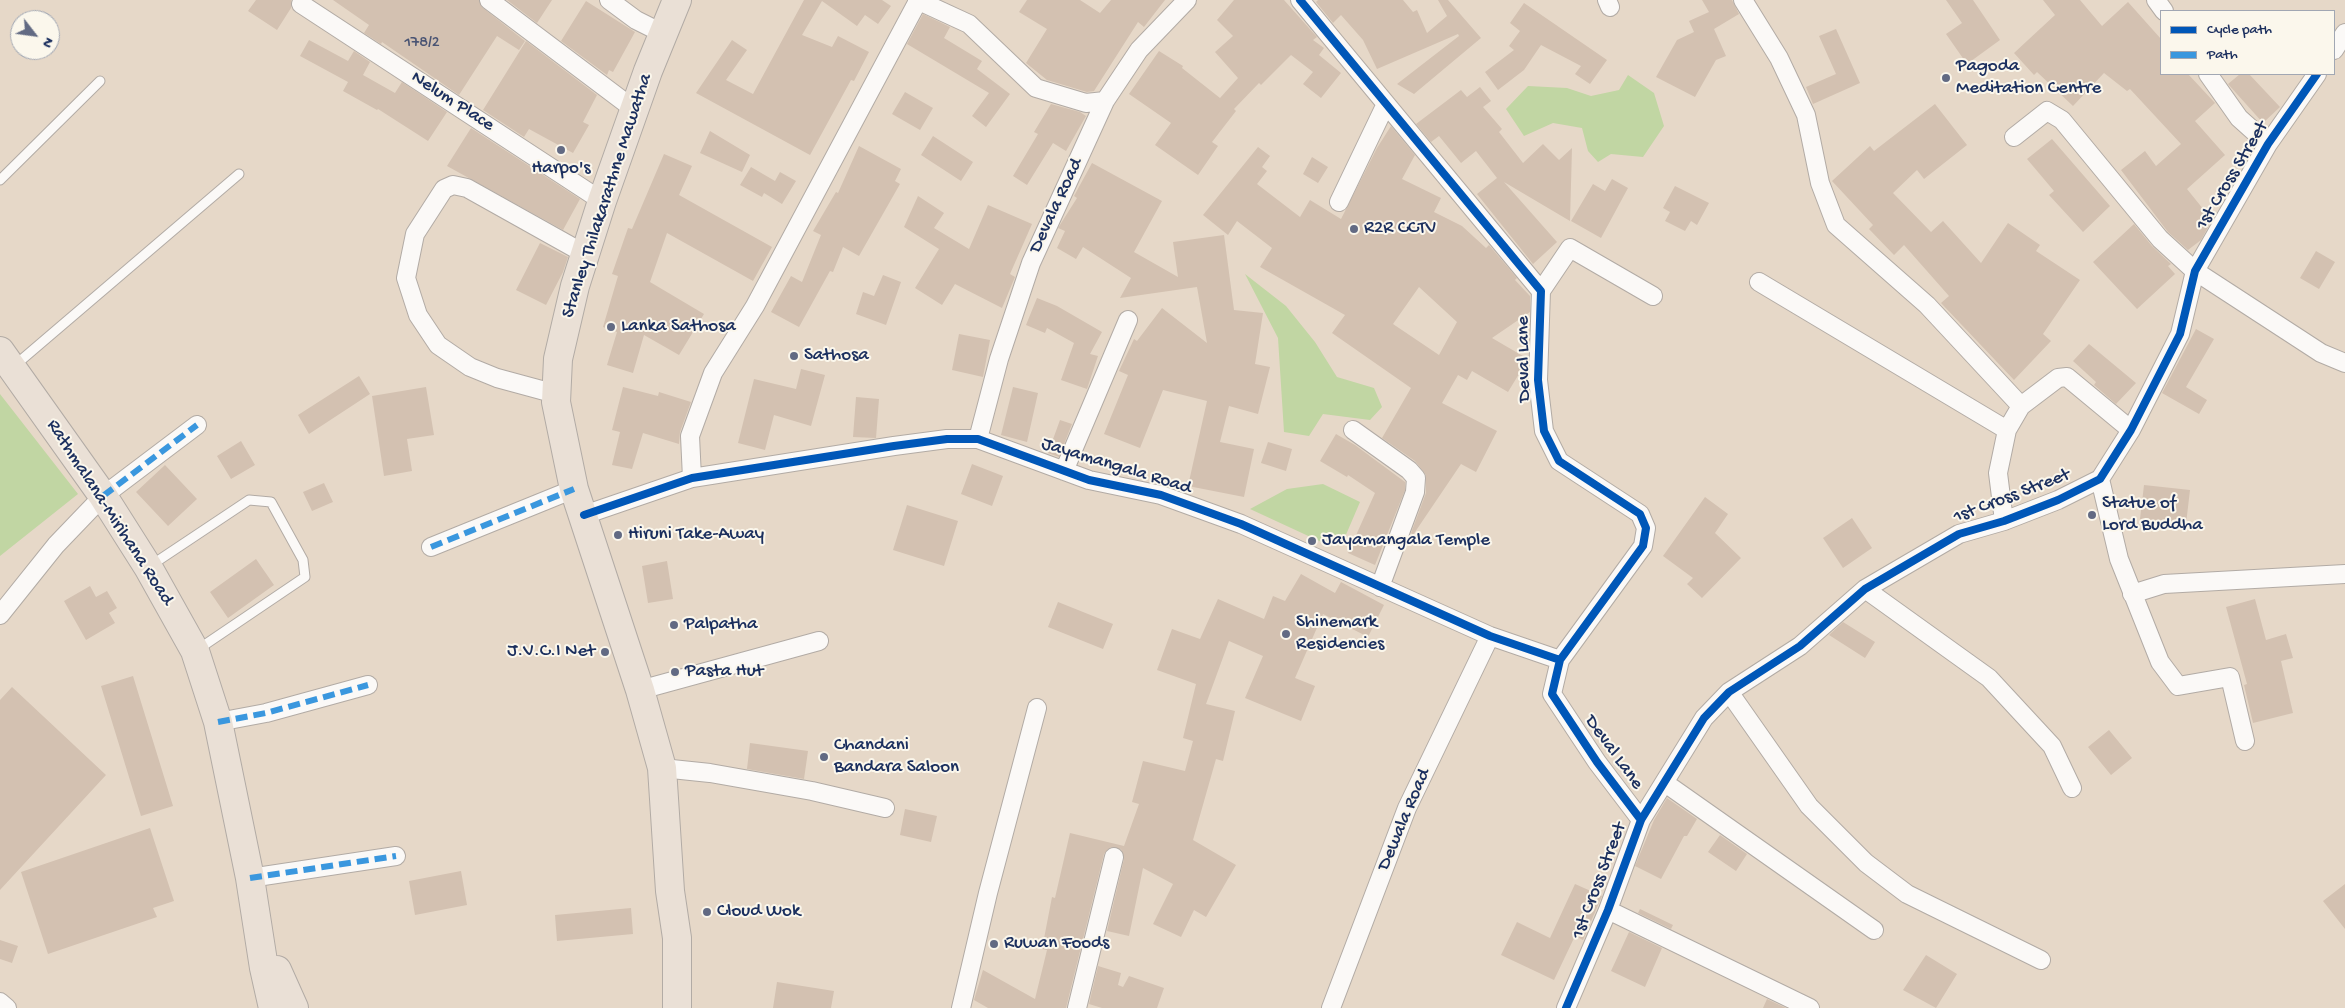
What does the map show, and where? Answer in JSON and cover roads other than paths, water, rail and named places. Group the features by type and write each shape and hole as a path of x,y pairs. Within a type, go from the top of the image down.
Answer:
{"main road":[{"name":"Stanley Thilakarathne Mawatha","path":"677,0 662,33 634,110 602,200 575,286 558,359 556,394 560,428 574,489 584,514 640,690 662,768 670,892 677,938 677,1008"},
{"name":"Rathmalana-Mirihana Road","path":"6,359 103,496 148,567 195,651 218,722 258,917 273,1007"},
{"name":"Stanley Thilakarathne Mawatha","path":"660,1008 661,935 670,892"}],"street":[{"path":"489,0 634,110"},
{"path":"609,0 636,20 662,33"},
{"path":"692,478 690,436 713,373 755,306 918,0 969,24 1036,88 1086,103 1105,101"},
{"name":"Devala Road","path":"978,439 999,359 1031,264 1105,101 1139,50 1187,0"},
{"name":"Deval Lane","path":"1300,0 1541,291 1538,380 1544,431 1559,461 1640,514 1646,528 1643,546 1560,660 1552,694 1597,762 1641,820"},
{"path":"1743,0 1779,58 1806,115 1820,183 1836,225 1927,305 2021,406"},
{"name":"Nelum Place","path":"301,4 602,200"},
{"path":"2335,49 2345,34"},
{"path":"2209,75 2239,118 2268,144"},
{"name":"1st Cross Street","path":"1566,1008 1608,910 1641,820 1704,718 1729,692 1800,646 1865,589 1960,534 2004,521 2058,500 2100,478 2131,430 2180,334 2195,271 2268,144 2316,75"},
{"path":"1338,202 1386,106"},
{"path":"2014,137 2047,111 2062,120 2160,239 2195,271 2321,353 2345,363"},
{"path":"556,394 496,378 470,367 438,345 418,315 406,278 415,234 444,189 453,185 467,188 585,254"},
{"path":"1541,291 1570,248 1653,296"},
{"path":"1758,282 2007,430"},
{"path":"1064,471 1128,320"},
{"path":"2004,521 1998,473 2007,430 2021,406 2058,378 2067,377 2131,430"},
{"path":"0,615 56,545 103,496 196,425"},
{"path":"1353,430 1409,470 1416,478 1415,492 1380,587"},
{"name":"Jayamangala Road","path":"584,514 692,478 903,445 947,439 978,439 1089,480 1161,495 1241,524 1490,636 1560,660"},
{"path":"2100,478 2119,560 2160,662 2178,686 2230,677 2245,741"},
{"path":"431,547 574,489"},
{"path":"2132,594 2164,584 2345,574"},
{"path":"1865,589 1989,678 2052,746 2072,788"},
{"name":"Dewala Road","path":"1331,1008 1407,808 1490,636"},
{"path":"640,690 819,641"},
{"path":"218,722 266,713 368,685"},
{"path":"1729,692 1809,806 1866,863 1907,894 2041,960"},
{"path":"960,1008 1037,708"},
{"path":"662,768 710,773 812,790 885,808"},
{"path":"1665,783 1874,930"},
{"path":"250,878 396,856"},
{"path":"1077,1008 1114,857"},
{"path":"1608,910 1810,1008"},
{"path":"0,1002 7,1008"}],"lane":[{"path":"0,180 100,82"},
{"path":"6,359 239,174"},
{"path":"148,567 249,500 271,502 303,560 305,577 195,651"}],"place":[{"name":"Pagoda Meditation Centre","path":"1946,78"},
{"name":"Harpo's","path":"561,150"},
{"name":"R2R CCTV","path":"1354,229"},
{"name":"Lanka Sathosa","path":"611,327"},
{"name":"Sathosa","path":"794,356"},
{"name":"Statue of Lord Buddha","path":"2092,515"},
{"name":"Hiruni Take-Away","path":"618,535"},
{"name":"Jayamangala Temple","path":"1312,541"},
{"name":"Palpatha","path":"674,625"},
{"name":"Shinemark Residencies","path":"1286,634"},
{"name":"J.V.C.I Net","path":"605,652"},
{"name":"Pasta Hut","path":"675,672"},
{"name":"Chandani Bandara Saloon","path":"824,757"},
{"name":"Cloud Wok","path":"707,912"},
{"name":"Ruwan Foods","path":"994,944"}]}
